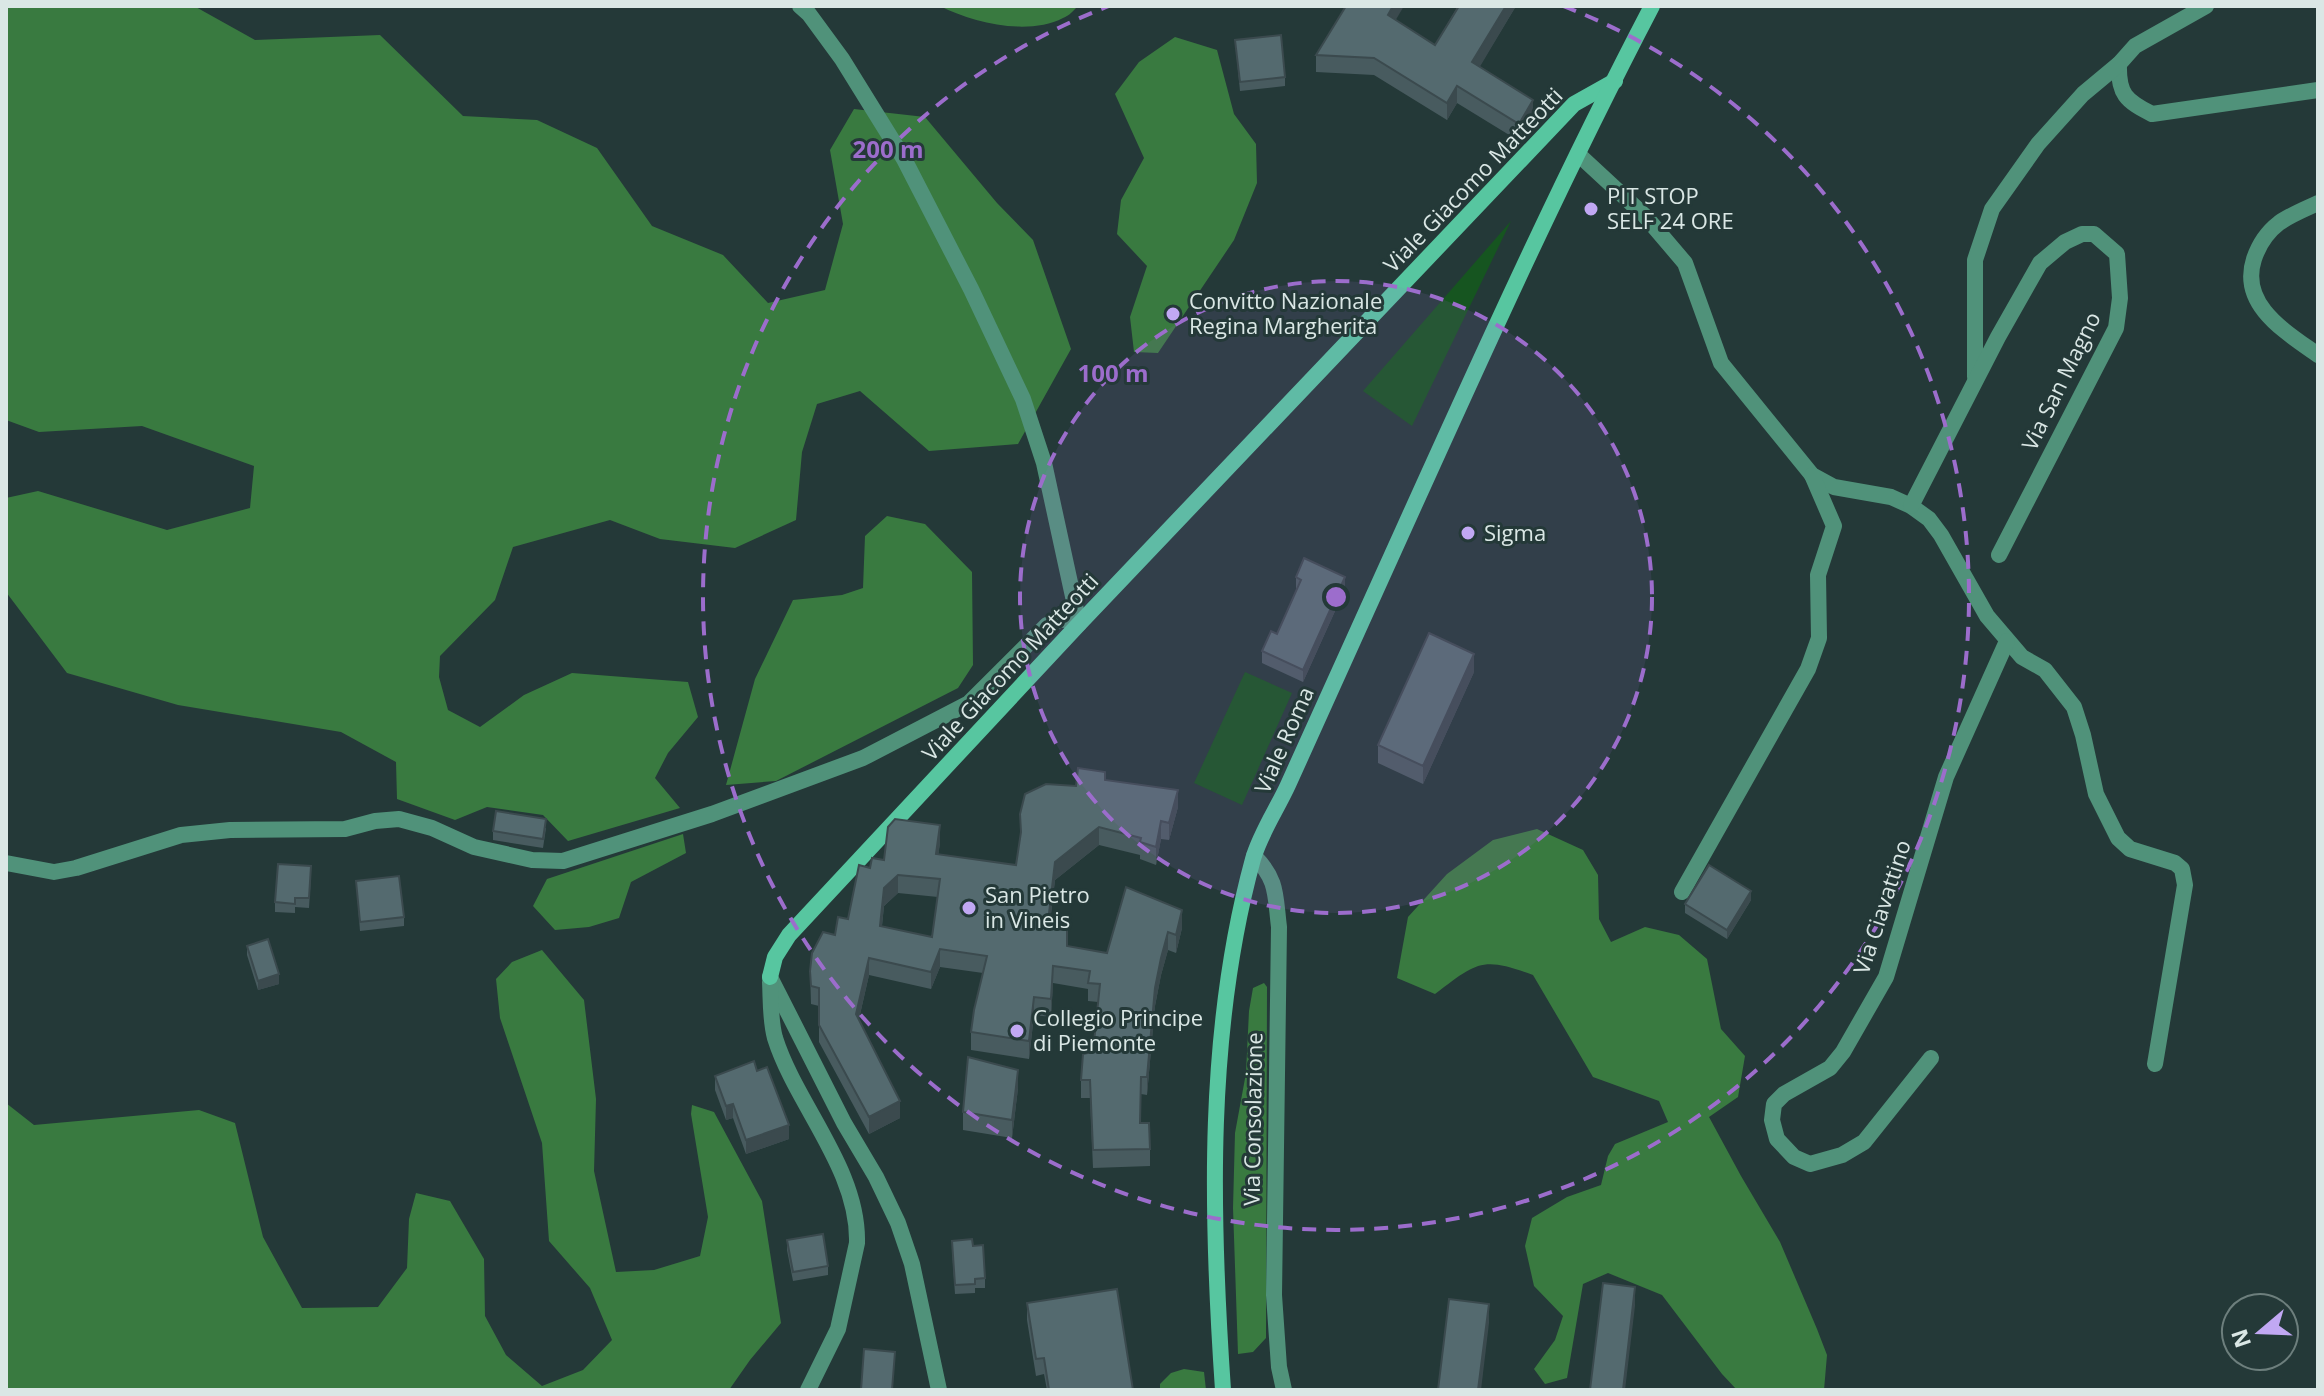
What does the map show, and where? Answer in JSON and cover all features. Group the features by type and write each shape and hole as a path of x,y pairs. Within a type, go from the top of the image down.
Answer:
{"street":[{"path":"6,863 54,872 181,835 230,830 345,829 375,821 399,819 432,828 474,847 532,860 563,861 712,814 863,758 969,703 1047,625 1062,619 1079,624 1044,463 1023,399 904,159 842,59 800,6"},
{"name":"Viale Roma","path":"1223,1390 1216,1294 1214,1186 1218,1069 1234,950 1254,856 1459,405 1652,6"},
{"name":"Via San Magno","path":"1975,382 1975,260 1992,209 2038,144 2083,94 2135,46 2206,6"},
{"path":"2119,64 2118,83 2130,104 2152,114 2318,90"},
{"name":"Viale Giacomo Matteotti","path":"770,977 775,957 789,935 1079,624 1574,104 1615,81"},
{"path":"1578,154 1645,216 1685,263 1721,363 1812,475 1834,526 1818,575 1819,638 1801,681 1682,892"},
{"path":"2318,203 2279,223 2259,243 2250,272 2253,294 2275,324 2318,355"},
{"name":"Via San Magno","path":"1911,506 2040,263 2065,242 2082,234 2094,234 2117,254 2120,298 2116,328 1999,555"},
{"path":"1812,475 1834,487 1891,497 1929,519 1987,616 2022,657 2045,670 2074,707 2096,794 2118,838 2130,849 2175,863 2182,869 2185,885 2155,1064"},
{"name":"Via Ciavattino","path":"1931,1058 1864,1142 1842,1155 1810,1164 1794,1157 1777,1139 1772,1120 1774,1104 1784,1094 1830,1068 1843,1052 1886,977 1946,777 2007,641"},
{"name":"Via Consolazione","path":"1254,856 1268,870 1273,884 1279,927 1274,1295 1279,1367 1284,1390"},
{"path":"770,977 771,1020 775,1038 841,1174 858,1229 838,1329 808,1390"},
{"path":"770,977 898,1223 912,1264 939,1390"}],"green space":[{"path":"6,6 194,6 255,40 380,35 463,116 537,120 597,148 652,226 723,255 768,303 825,290 843,224 830,150 854,109 925,117 997,203 1033,240 1071,349 1018,444 929,451 860,391 817,404 802,452 796,520 735,548 660,539 610,520 513,547 495,600 440,656 439,677 448,710 480,727 524,695 572,673 688,682 698,717 668,753 655,778 680,808 568,841 543,815 487,807 455,820 397,799 396,762 341,732 178,705 67,673 6,592 6,498 38,491 167,530 250,508 254,466 142,426 39,432 6,420"},
{"path":"940,6 1078,6 1067,16 1049,23 1017,27 968,18"},
{"path":"1175,37 1217,50 1234,114 1256,144 1257,183 1234,240 1158,353 1134,352 1130,317 1147,266 1117,234 1121,200 1144,158 1115,94 1139,62"},
{"path":"1511,221 1412,426 1363,391"},
{"path":"887,516 925,524 972,572 973,665 958,688 776,781 726,785 755,679 793,600 842,595 863,588 865,536"},
{"path":"1245,672 1292,693 1242,805 1194,783"},
{"path":"1537,829 1583,850 1598,875 1599,919 1611,942 1645,927 1679,935 1707,959 1721,1029 1745,1056 1738,1097 1709,1117 1780,1242 1817,1329 1827,1355 1824,1390 1737,1390 1662,1295 1608,1273 1583,1284 1567,1378 1545,1384 1534,1369 1555,1340 1563,1316 1534,1286 1525,1246 1532,1218 1567,1197 1601,1185 1608,1156 1615,1144 1668,1122 1659,1101 1593,1077 1533,975 1502,965 1481,965 1435,994 1397,978 1408,917 1447,874 1493,840"},
{"path":"683,834 686,853 631,882 619,918 589,927 555,930 533,906 547,879"},
{"path":"542,950 584,1000 596,1099 594,1171 616,1272 654,1270 700,1256 708,1217 692,1105 714,1112 762,1201 781,1323 729,1390 6,1390 6,1103 34,1125 199,1110 235,1123 263,1237 302,1308 378,1307 407,1268 409,1219 416,1193 450,1201 484,1259 485,1316 506,1355 542,1386 583,1370 612,1340 590,1288 549,1241 542,1143 500,1018 496,979 512,962"},
{"path":"1264,983 1267,987 1266,1338 1253,1352 1238,1354 1233,1208 1235,1133 1246,1073 1253,988"},
{"path":"1184,1369 1204,1372 1206,1390 1160,1390 1160,1384 1171,1373"}],"building":[{"path":"1346,6 1393,6 1388,15 1435,45 1459,6 1506,6 1472,62 1533,100 1519,124 1457,86 1447,103 1374,58 1316,55"},
{"path":"1281,35 1285,77 1240,82 1235,40"},
{"path":"1304,558 1345,577 1303,670 1262,651 1271,631 1277,634 1301,580 1296,577"},
{"path":"1429,633 1474,654 1423,766 1378,745"},
{"path":"1078,768 1105,772 1105,780 1178,790 1169,823 1161,821 1156,847 1140,842 1141,838 1099,827 1055,862 1048,922 1067,925 1067,946 1107,953 1126,887 1182,910 1176,935 1168,932 1161,958 1155,988 1147,1077 1141,1077 1140,1123 1149,1123 1150,1149 1093,1150 1090,1080 1081,1080 1083,1054 1093,1052 1100,984 1088,983 1090,971 1053,966 1051,999 1034,997 1029,1041 971,1032 987,956 940,949 931,972 869,958 856,1014 900,1101 869,1117 819,1025 819,988 811,986 810,971 812,953 823,932 835,935 838,917 848,919 859,865 870,868 872,858 884,860 888,827 895,819 940,825 936,854 1016,865 1021,832 1020,814 1025,794 1046,784 1076,786","holes":["898,875 940,879 932,937 880,926 884,888"]},
{"path":"496,811 546,819 543,839 493,831"},
{"path":"278,864 311,866 309,898 295,898 295,904 275,902"},
{"path":"1709,865 1751,891 1727,930 1685,904"},
{"path":"399,876 404,917 360,922 356,881"},
{"path":"268,939 279,974 258,981 247,946"},
{"path":"968,1057 1018,1070 1012,1120 963,1112"},
{"path":"754,1061 757,1071 767,1067 789,1125 746,1140 733,1104 726,1106 715,1076"},
{"path":"823,1234 828,1266 793,1272 787,1240"},
{"path":"972,1239 973,1246 983,1245 985,1278 975,1279 975,1284 955,1285 952,1241"},
{"path":"1603,1283 1635,1287 1623,1390 1590,1390"},
{"path":"1117,1289 1133,1390 1049,1390 1044,1358 1036,1359 1027,1303"},
{"path":"1449,1299 1489,1304 1478,1390 1438,1390"},
{"path":"864,1349 895,1352 892,1390 861,1390"}],"place":[{"name":"PIT STOP SELF 24 ORE","path":"1591,209"},
{"name":"Convitto Nazionale Regina Margherita","path":"1173,314"},
{"name":"Sigma","path":"1468,533"},
{"name":"San Pietro in Vineis","path":"969,908"},
{"name":"Collegio Principe di Piemonte","path":"1017,1031"}]}
